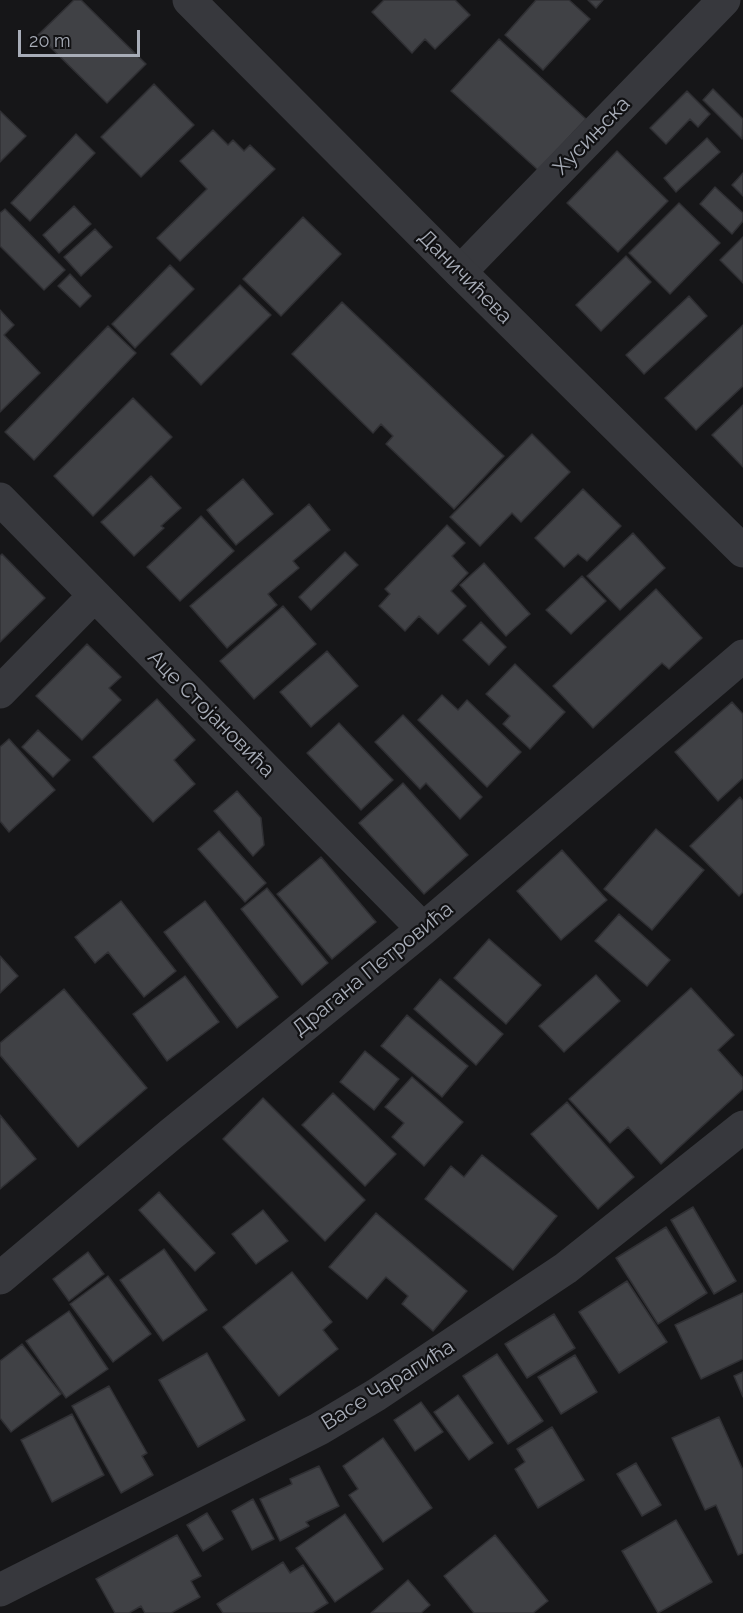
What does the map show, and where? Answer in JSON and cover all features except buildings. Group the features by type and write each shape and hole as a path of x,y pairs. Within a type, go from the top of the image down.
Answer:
{"street":[{"name":"Даничићева","path":"189,0 743,551"},
{"name":"Хусињска","path":"460,272 724,0"},
{"name":"Аце Стојановића","path":"0,499 423,929"},
{"path":"0,692 94,596"},
{"name":"Драгана Петровића","path":"0,1278 170,1135 423,929 743,657"},
{"name":"Васе Чарапића","path":"0,1590 319,1429 376,1395 566,1268 743,1127"}]}
